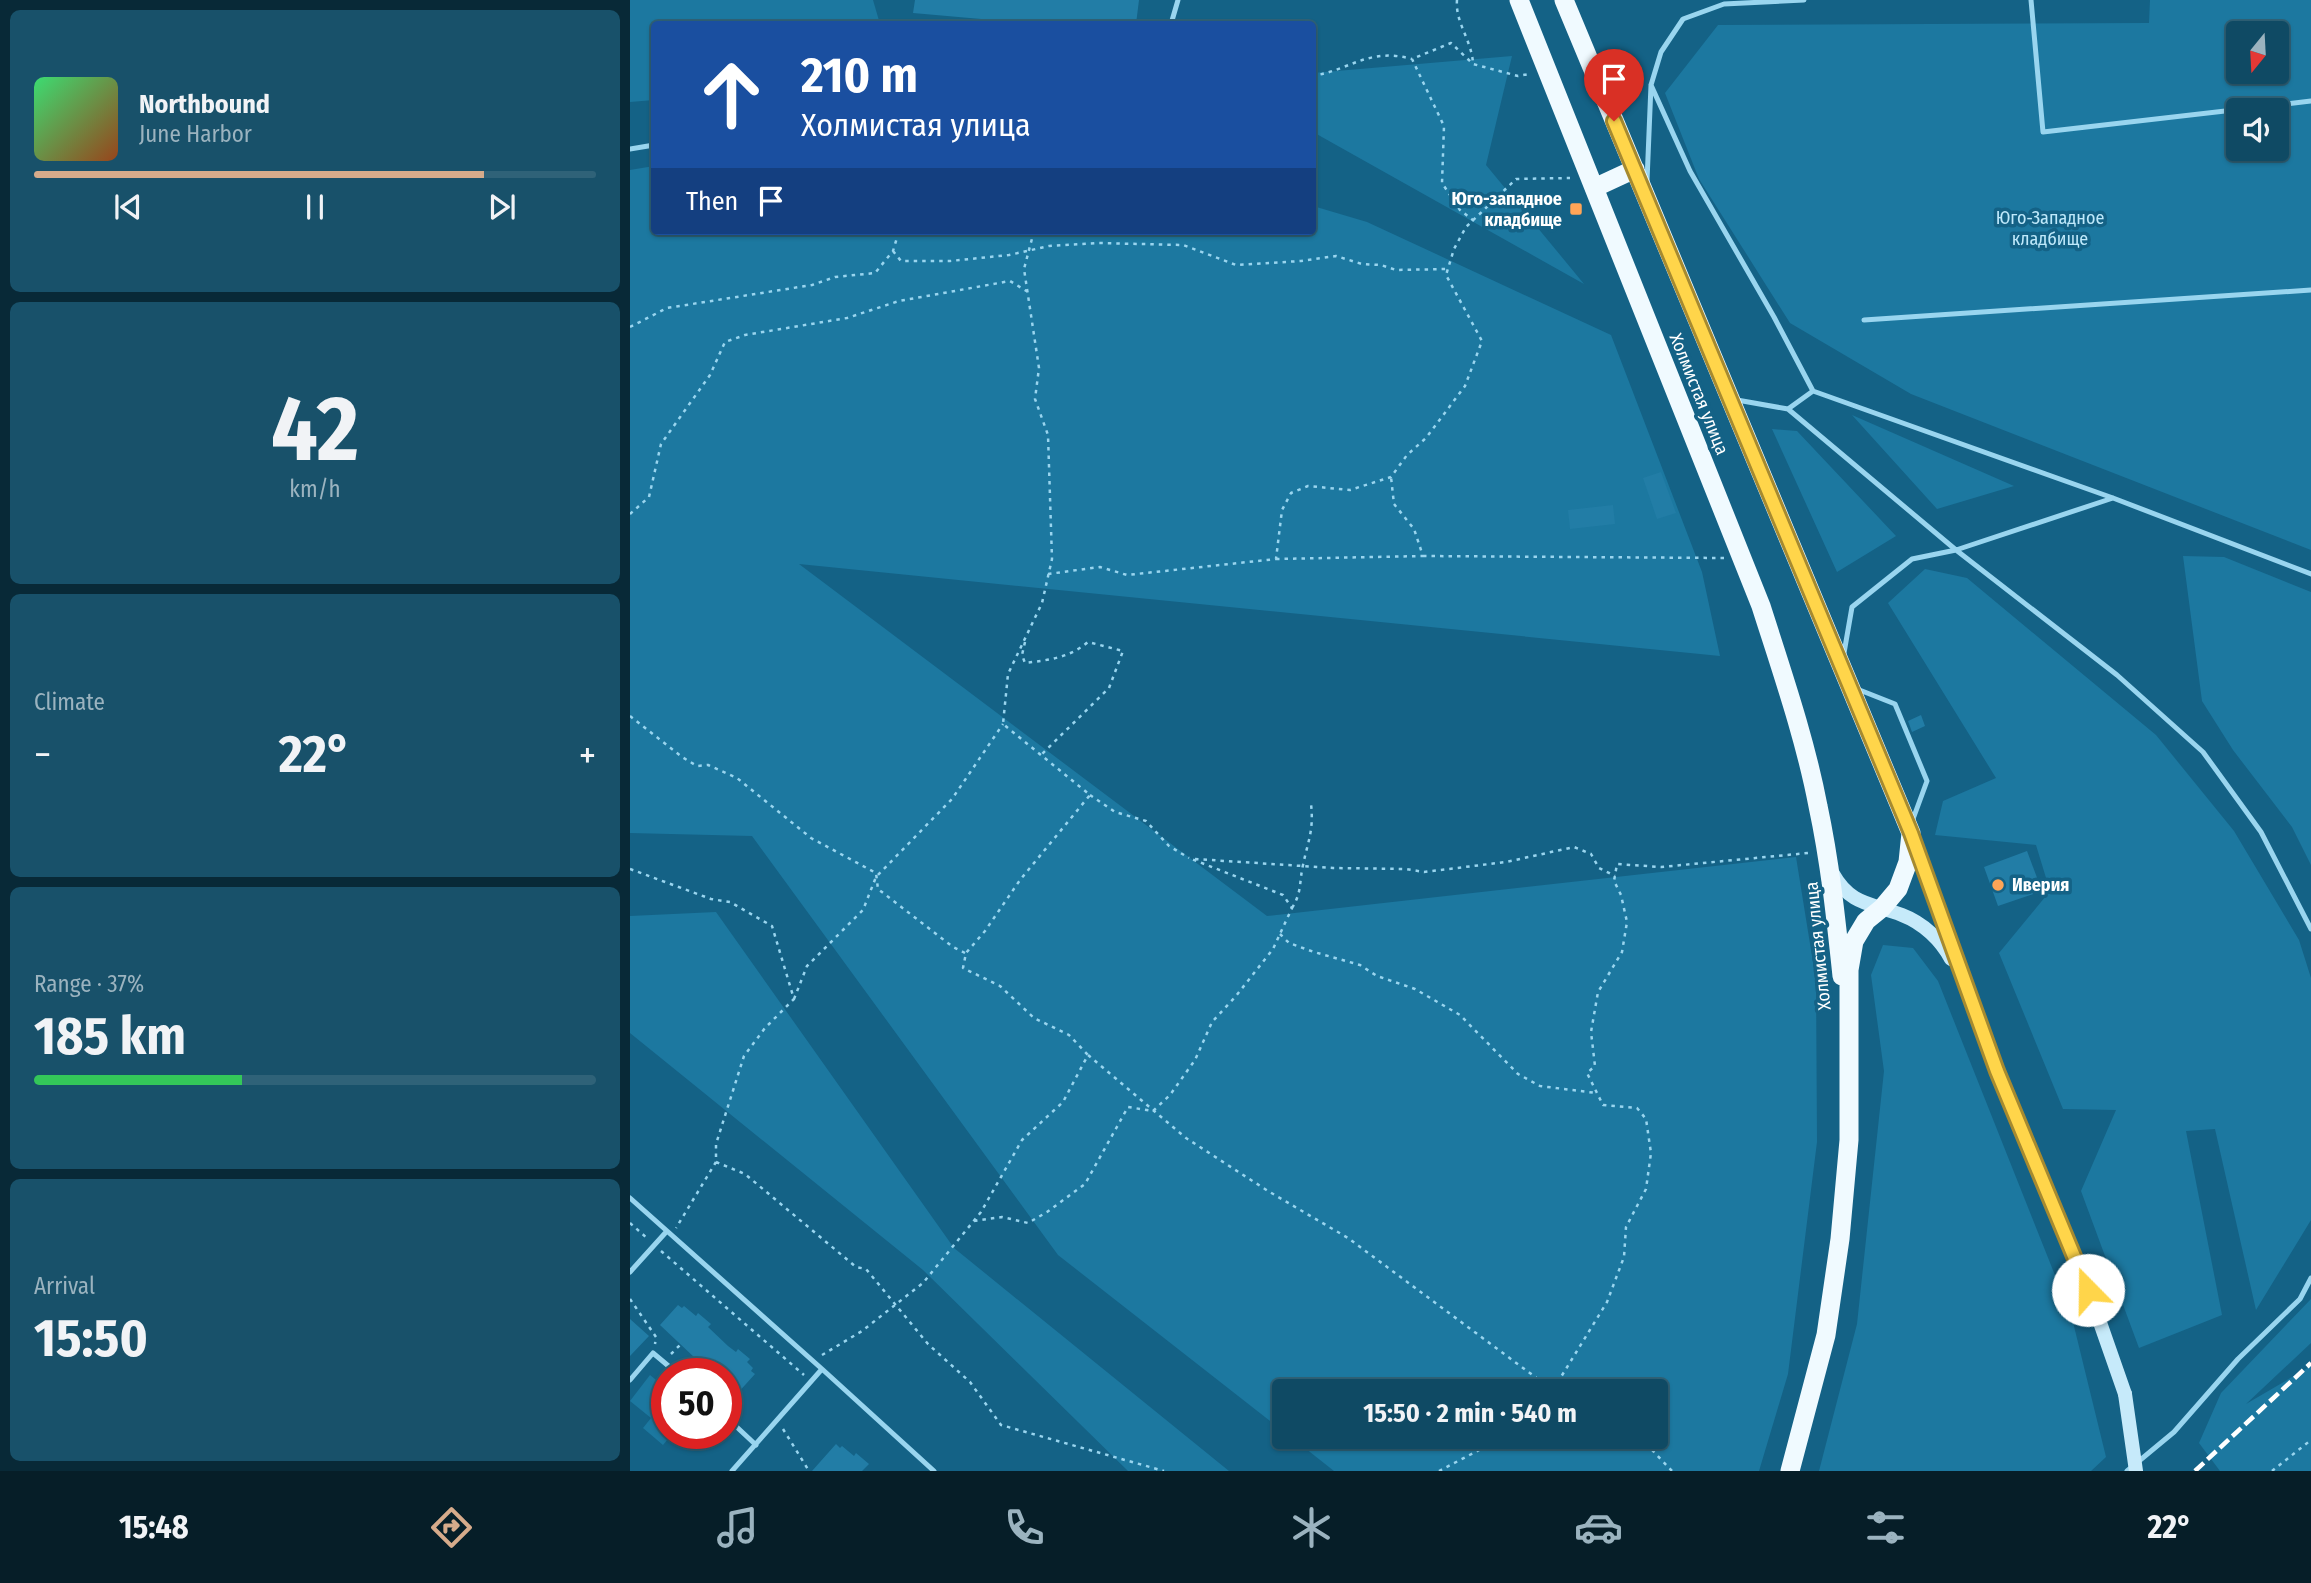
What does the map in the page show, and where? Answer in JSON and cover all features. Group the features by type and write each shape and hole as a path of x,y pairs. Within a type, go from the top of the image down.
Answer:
{"highway":[{"name":"Холмистая улица","path":"1519,0 1761,606 1788,688 1818,804 1828,860 1849,1032"},
{"name":"Холмистая улица","path":"1564,0 1910,831 1908,862 1898,888 1882,908 1866,921 1854,941 1849,971 1849,1032"},
{"path":"1592,183 1634,169"},
{"path":"1790,1471 1826,1335 1840,1239 1849,1140 1849,1032"}],"main road":[{"path":"1910,831 1997,1071 2096,1311 2125,1394 2136,1471"},
{"path":"1828,860 1841,889 1862,902 1905,916 1932,933 1949,954 1969,991"}],"lane":[{"path":"1172,21 1178,0"},
{"path":"1647,198 1651,85 1661,52 1683,19 1723,2 1802,0"},
{"path":"2031,0 2043,132 2311,101"},
{"path":"1651,85 1690,171 1813,391 2113,498 2311,574"},
{"path":"630,149 651,146"},
{"path":"1864,320 2311,290"},
{"path":"1788,409 1813,391"},
{"path":"1730,399 1788,409 1956,550 2117,674 2203,752 2262,832 2311,929"},
{"path":"1841,666 1852,607 1913,559 1956,550 2113,498"},
{"path":"1850,686 1895,704 1927,780 1910,831"},
{"path":"630,1198 934,1471"},
{"path":"630,1272 654,1245 669,1233"},
{"path":"2127,1471 2174,1432 2238,1359 2300,1299 2311,1278"},
{"path":"630,1380 653,1353 659,1358"},
{"path":"732,1471 822,1369"},
{"path":"742,1432 756,1445"}],"path":[{"path":"1457,0 1461,27 1473,49 1473,64"},
{"path":"1316,75 1367,57 1394,54 1412,59 1451,43 1473,64 1518,76 1547,69"},
{"path":"1412,59 1444,125 1443,183 1460,209 1474,220"},
{"path":"1276,559 1282,510 1291,493 1308,486 1350,490 1391,477 1407,455 1426,438 1465,386 1482,341 1446,275 1454,249 1466,228 1516,179 1592,183"},
{"path":"630,327 667,308 812,285 835,276 876,273 893,251 898,235"},
{"path":"669,1233 716,1162 716,1144 744,1056 765,1028 794,999 807,966 863,910 876,877 952,799 1003,724 1008,674 1042,603 1052,559 1048,435 1035,399 1039,368 1024,269 1033,235"},
{"path":"893,251 901,261 950,261 1009,255 1029,248 1098,243 1183,245 1236,265 1336,256 1396,270 1448,270"},
{"path":"630,514 649,497 661,444 710,375 725,342 745,335 847,318 899,300 1010,281 1028,292"},
{"path":"1391,477 1394,504 1414,529 1423,556"},
{"path":"1048,574 1100,567 1127,575 1276,559 1423,556 1742,558"},
{"path":"1026,636 1022,656 1025,663 1058,658 1078,651 1088,642 1123,651 1109,688 1041,755"},
{"path":"630,716 682,757 697,766 708,765 737,778 811,838 876,873 878,889 953,947 966,953"},
{"path":"1003,724 1115,812 1146,821 1170,846 1189,858 1283,895 1292,908"},
{"path":"1090,795 1020,880 966,953 963,968 1000,986 1034,1018 1069,1035 1088,1055 1186,1138 1348,1238 1538,1379"},
{"path":"1153,1111 1176,1087 1195,1060 1212,1022 1273,949 1300,895 1303,865 1311,834 1311,804"},
{"path":"1189,858 1424,872 1506,862 1574,847 1591,854 1599,868 1615,876"},
{"path":"1561,1379 1607,1302 1624,1256 1626,1227 1646,1189 1651,1153 1646,1119 1637,1108 1603,1105 1587,1073 1595,1066 1591,1032 1598,992 1622,952 1627,922 1621,895 1614,881 1617,864 1661,867 1828,860"},
{"path":"630,869 711,899 730,902 772,926 794,999"},
{"path":"1280,934 1289,943 1360,965 1377,976 1415,989 1460,1014 1518,1074 1540,1086 1597,1093"},
{"path":"813,1360 862,1331 923,1283 974,1221 1022,1140 1063,1102 1088,1055"},
{"path":"974,1221 1002,1217 1028,1223 1047,1212 1085,1184 1128,1107 1153,1111"},
{"path":"716,1162 745,1174 856,1268 866,1269 928,1344 970,1382 1001,1425 1164,1471"},
{"path":"630,1223 812,1381"},
{"path":"630,1299 656,1338 653,1353"},
{"path":"667,1358 683,1342"},
{"path":"778,1420 809,1471"},
{"path":"2272,1471 2311,1440"},
{"path":"1439,1471 1481,1449"},
{"path":"1650,1449 1672,1471"}],"green space":[{"path":"630,0 873,0 879,21 651,21 651,100 630,102"},
{"name":"Юго-Западное кладбище","path":"2150,0 2311,0 2311,550 1911,394 1790,323 1699,179 1665,93 1718,25 2149,23"},
{"path":"1512,56 1486,165 1584,284 1316,134 1316,73"},
{"path":"651,166 651,235 1316,235 1316,207 1367,222 1611,335 1702,572 1720,656 799,564 1267,916 1796,857 1816,981 1817,1142 1788,1374 1759,1471 1334,1471 1306,1449 1668,1449 1668,1379 1272,1379 1272,1423 1058,1255 752,836 630,833 630,170"},
{"path":"1852,415 2014,486 1937,509"},
{"path":"1772,429 1797,431 1896,536 1837,572"},
{"path":"2183,556 2224,557 2311,592 2311,865 2292,827 2233,750 2202,701"},
{"path":"1925,569 1967,578 2156,735 2234,831 2299,940 2311,978 2311,1220 2256,1310 2215,1129 2186,1131 2222,1315 2139,1348 2081,1191 2116,1110 2063,1109 1999,953 2050,891 2036,845 1935,835 1943,801 1996,778 1888,603"},
{"path":"716,912 954,1248 1229,1471 1128,1471 923,1270 630,1033 630,916"},
{"path":"1883,945 1913,948 1938,981 2072,1318 2106,1457 2091,1471 1819,1471 1857,1324 1884,1071 1871,975"},
{"path":"2311,1299 2311,1343 2246,1404 2311,1366 2311,1471 2220,1471 2199,1443 2221,1393"},
{"path":"650,1375 651,1418 630,1401"},
{"path":"651,1418 651,1435 643,1428"}],"building":[{"path":"915,0 1139,0 1136,21 1004,21 913,13"},
{"path":"1661,472 1676,513 1657,519 1643,478"},
{"path":"1613,505 1615,524 1570,529 1568,510"},
{"path":"1921,715 1925,726 1912,732 1908,721"},
{"path":"2027,851 2042,891 1998,906 1984,867"},
{"path":"678,1305 682,1308 684,1306 696,1316 698,1313 711,1324 708,1327 728,1346 736,1352 738,1349 750,1359 747,1362 755,1374 742,1388 742,1358 695,1358 660,1325"},
{"path":"630,1319 649,1336 630,1356"},
{"path":"836,1444 854,1456 856,1453 869,1464 862,1471 812,1471"}],"railway":[{"path":"2195,1471 2311,1363"}],"place":[{"name":"Юго-западное кладбище","path":"1576,209"},
{"name":"Иверия","path":"1998,885"}],"route":[{"path":"1614,121 1911,833 1997,1071 2088,1290"}]}
